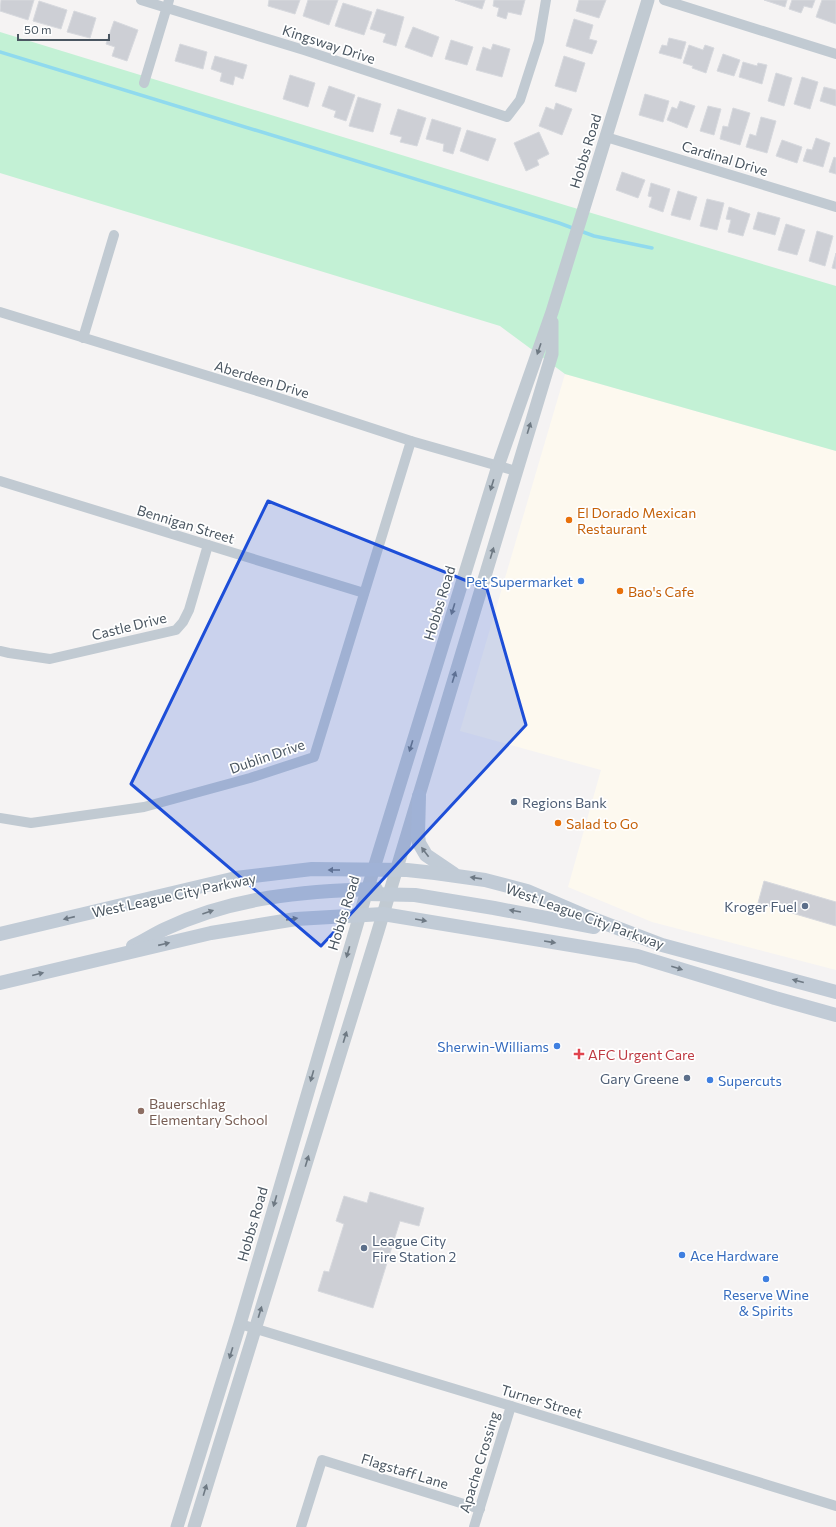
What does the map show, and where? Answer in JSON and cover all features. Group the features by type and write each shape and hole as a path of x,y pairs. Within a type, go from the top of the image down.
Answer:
{"main road":[{"path":"418,796 419,843 423,851 430,859 438,862 456,876"},
{"name":"West League City Parkway","path":"0,934 236,878 312,870 396,870 484,880 527,891 583,915 662,945 836,992"},
{"path":"109,957 165,929 211,911 234,904 290,894 366,891 390,891 577,923 662,945"},
{"name":"West League City Parkway","path":"0,984 211,933 296,919 359,914 383,914 637,956 836,1015"}],"street":[{"name":"Kingsway Drive","path":"141,0 168,4 507,116 520,100 539,41 546,0"},
{"name":"Hobbs Road","path":"177,1527 240,1324 366,891 498,466 552,312 648,0"},
{"path":"664,0 836,54"},
{"path":"144,83 168,4"},
{"name":"Cardinal Drive","path":"606,137 836,207"},
{"path":"83,338 114,235"},
{"name":"Aberdeen Drive","path":"0,312 411,440 516,471"},
{"name":"Hobbs Road","path":"194,1527 383,914 552,354 552,312"},
{"name":"Dublin Drive","path":"0,818 31,823 144,807 250,778 314,757 411,440"},
{"name":"Bennigan Street","path":"0,481 364,593"},
{"name":"Castle Drive","path":"0,651 50,659 176,630 183,622 189,610 208,545"},
{"name":"Turner Street","path":"240,1324 836,1506"},
{"name":"Apache Crossing","path":"474,1527 510,1406"},
{"name":"Flagstaff Lane","path":"301,1527 322,1460 480,1509"}],"highlighted area":[{"path":"268,501 487,589 526,725 321,946 131,784"}],"shaded area":[{"path":"565,374 836,451 836,970 652,922 568,887 601,770 460,731"}],"green space":[{"path":"0,32 568,206 836,286 836,451 565,374 500,326 0,173"}],"building":[{"path":"1,0 34,0 28,20 0,11"},
{"path":"269,0 300,0 295,14 268,6"},
{"path":"308,0 338,0 329,25 303,16"},
{"path":"455,0 485,0 482,9"},
{"path":"494,0 525,0 521,15 508,12 506,19 497,16 499,8 493,6"},
{"path":"579,0 606,0 599,18 576,11"},
{"path":"764,0 787,0 785,7"},
{"path":"792,0 815,0 812,8 804,6 801,13 789,9"},
{"path":"822,0 836,0 836,24 816,17"},
{"path":"39,1 67,10 61,29 33,21"},
{"path":"343,3 372,12 364,35 335,26"},
{"path":"377,9 404,17 396,46 383,42 386,34 370,29"},
{"path":"74,11 96,18 90,38 67,32"},
{"path":"574,19 593,25 589,39 597,41 592,54 566,46"},
{"path":"114,21 138,30 127,61 112,56 115,47 106,44"},
{"path":"413,27 439,37 432,57 405,47"},
{"path":"669,38 686,42 681,59 659,53 662,45 667,46"},
{"path":"451,40 473,47 467,65 445,59"},
{"path":"180,44 207,52 203,69 175,61"},
{"path":"493,44 510,49 502,77 476,70 483,47 491,50"},
{"path":"689,45 703,50 705,45 714,48 706,73 692,68 693,66 683,63"},
{"path":"723,54 740,60 734,76 717,71"},
{"path":"215,56 247,65 243,79 235,76 233,85 220,81 222,73 211,69"},
{"path":"564,56 585,63 576,92 555,86"},
{"path":"743,62 757,66 758,63 767,65 762,84 739,77"},
{"path":"776,73 792,78 784,106 768,101"},
{"path":"290,75 315,83 308,107 283,99"},
{"path":"802,77 818,82 810,109 794,104"},
{"path":"329,86 355,95 346,121 334,117 336,111 322,106"},
{"path":"824,87 836,90 836,106 820,101"},
{"path":"645,94 669,101 663,122 639,115"},
{"path":"358,97 381,104 373,132 349,126"},
{"path":"680,101 695,106 687,128 667,120 672,107 677,109"},
{"path":"556,103 572,109 562,135 539,126 546,107 554,110"},
{"path":"708,106 721,109 714,135 700,131"},
{"path":"733,108 750,113 740,145 720,139 723,126 728,127"},
{"path":"398,109 426,118 417,146 400,142 402,137 390,134"},
{"path":"761,117 776,121 767,153 746,147 750,134 756,136"},
{"path":"432,119 461,128 453,154 443,151 444,144 426,139"},
{"path":"467,130 496,139 488,161 460,151"},
{"path":"539,132 549,154 537,160 539,165 526,171 514,143"},
{"path":"816,138 830,143 823,167 803,161 807,149 812,150"},
{"path":"782,140 802,147 797,163 776,156"},
{"path":"834,157 836,158 836,174 829,172"},
{"path":"622,172 645,180 638,198 616,190"},
{"path":"651,183 670,189 663,212 649,207 652,197 648,196"},
{"path":"678,191 697,197 690,220 671,215"},
{"path":"707,199 724,203 717,230 700,226"},
{"path":"729,207 750,214 743,236 728,232 731,220 726,219"},
{"path":"758,212 780,218 775,235 753,229"},
{"path":"786,224 805,230 797,255 778,250"},
{"path":"817,231 833,236 825,266 809,261"},
{"path":"836,253 836,269 832,268"},
{"path":"764,881 836,902 836,926 758,903"},
{"name":"League City Fire Station 2","path":"370,1192 424,1208 419,1226 400,1221 373,1308 318,1291 324,1271 329,1272 344,1224 336,1221 344,1196 367,1203"}],"waterway":[{"path":"0,52 559,223 594,236 652,248"}],"place":[{"name":"El Dorado Mexican Restaurant","path":"569,520"},
{"name":"Pet Supermarket","path":"581,581"},
{"name":"Bao's Cafe","path":"620,591"},
{"name":"Regions Bank","path":"514,802"},
{"name":"Salad to Go","path":"558,823"},
{"name":"Kroger Fuel","path":"805,906"},
{"name":"Sherwin-Williams","path":"557,1046"},
{"name":"AFC Urgent Care","path":"579,1054"},
{"name":"Gary Greene","path":"687,1078"},
{"name":"Supercuts","path":"710,1080"},
{"name":"Bauerschlag Elementary School","path":"141,1111"},
{"name":"League City Fire Station 2","path":"364,1248"},
{"name":"Ace Hardware","path":"682,1255"},
{"name":"Reserve Wine & Spirits","path":"766,1279"}]}
